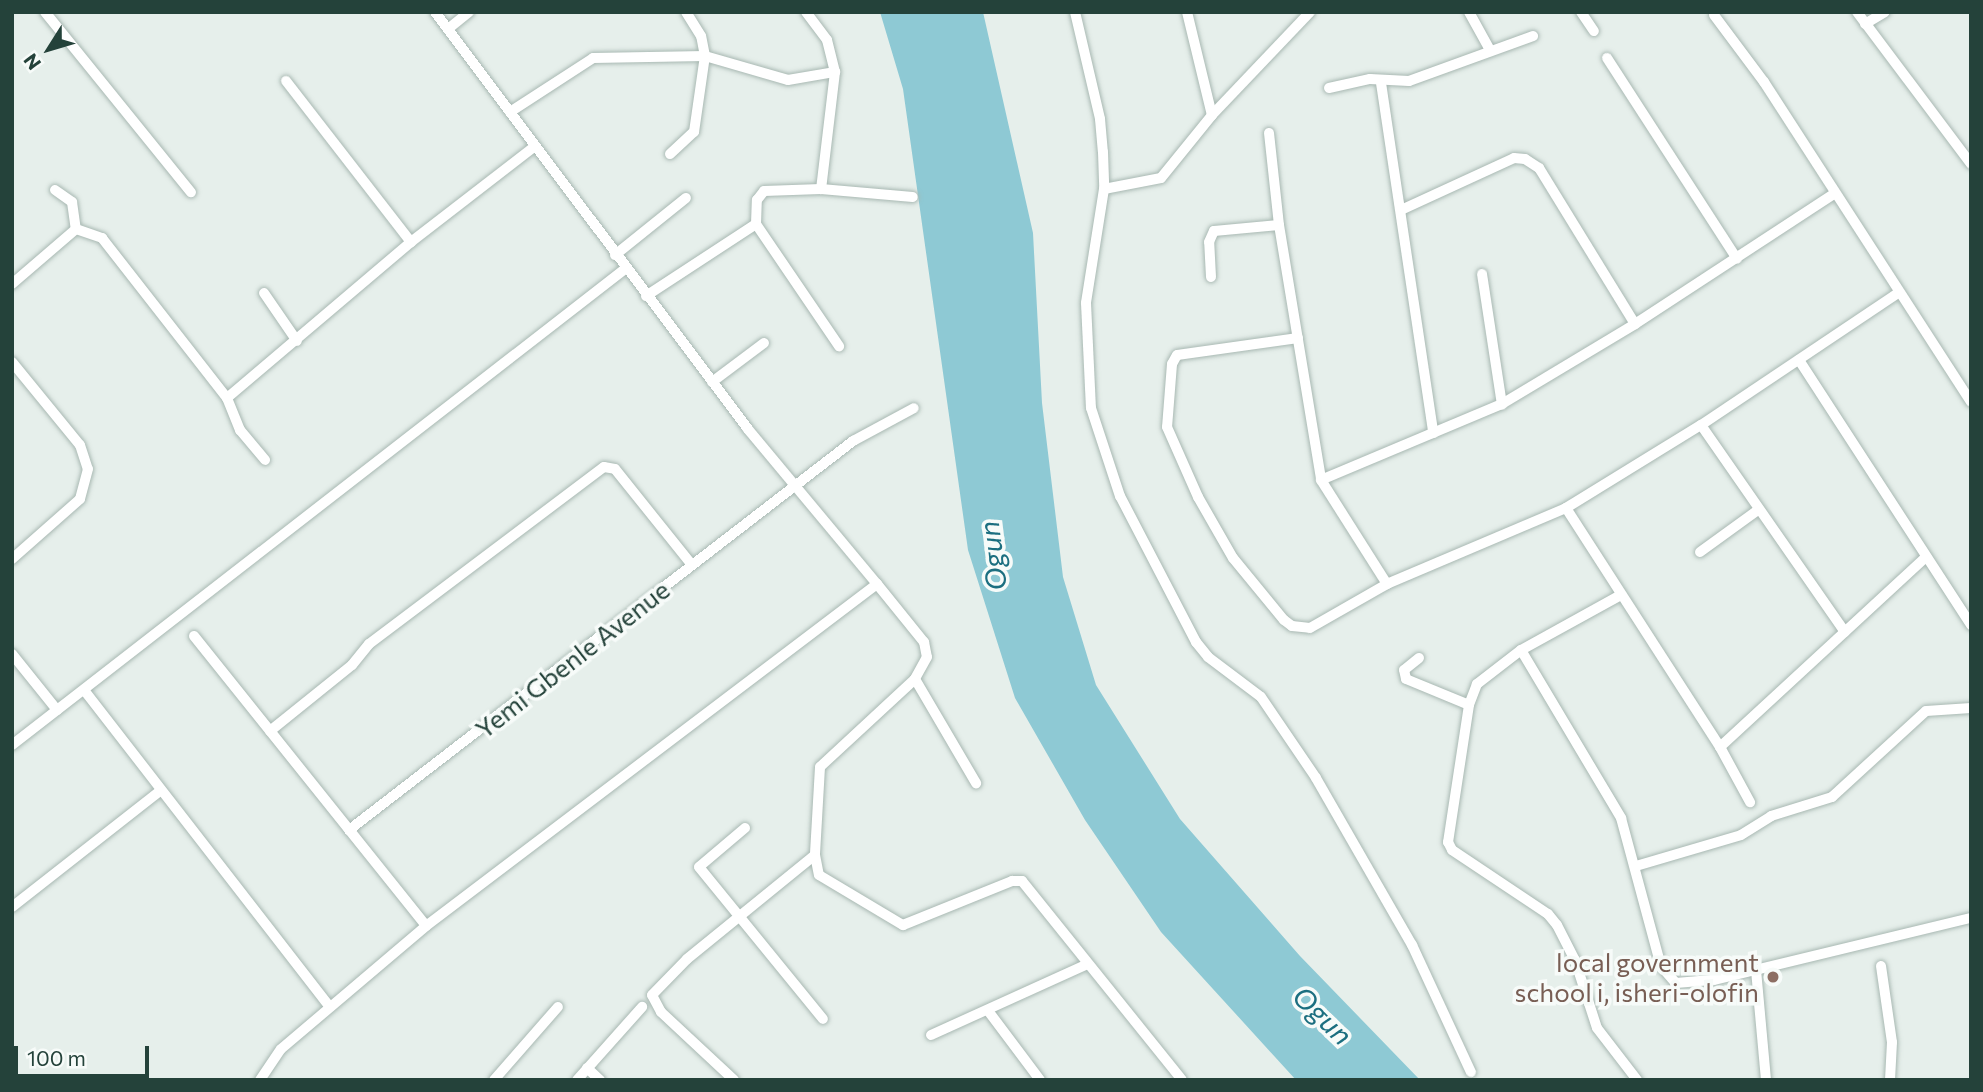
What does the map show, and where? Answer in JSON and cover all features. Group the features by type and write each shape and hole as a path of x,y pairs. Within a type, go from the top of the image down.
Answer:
{"street":[{"path":"46,12 191,192"},
{"path":"435,12 712,382 795,488 928,649 915,679 820,767 815,855 817,869 825,880 898,925 1012,881 1022,881 1085,965 1182,1080"},
{"path":"448,29 469,12"},
{"path":"670,153 694,132 705,56 704,43 686,12"},
{"path":"806,12 827,40 835,72 821,189"},
{"path":"1075,12 1100,118 1104,189 1086,331 1091,408 1120,496 1196,642 1209,657 1261,698 1316,778 1412,945 1471,1072"},
{"path":"1187,12 1212,115"},
{"path":"1104,189 1161,178 1212,115 1301,17 1310,12"},
{"path":"1469,12 1490,50"},
{"path":"1581,12 1594,31"},
{"path":"1857,12 1971,164"},
{"path":"1865,24 1885,12"},
{"path":"1714,15 1764,82 1897,294 1971,402"},
{"path":"1329,88 1370,79 1381,83 1409,81 1533,36"},
{"path":"510,112 593,58 705,56 788,80 835,72"},
{"path":"1607,58 1737,259"},
{"path":"286,80 411,242"},
{"path":"1381,83 1433,433"},
{"path":"1269,133 1279,225 1321,480 1387,584"},
{"path":"227,398 411,242 534,147"},
{"path":"1401,210 1514,158 1525,159 1539,168 1636,324"},
{"path":"839,346 756,224 761,192 821,189 914,197"},
{"path":"55,190 72,202 76,229"},
{"path":"1321,480 1502,404 1636,324 1834,194"},
{"path":"615,255 687,198"},
{"path":"646,296 756,224"},
{"path":"1211,277 1209,242 1214,231 1279,225"},
{"path":"12,284 76,229"},
{"path":"76,229 102,238 227,398 240,430 265,460"},
{"path":"12,745 625,269"},
{"path":"1482,274 1502,404"},
{"path":"264,293 297,341"},
{"path":"1298,338 1177,355 1172,364 1167,427 1198,497 1233,558 1266,602 1292,626 1310,628 1387,584 1566,508 1701,425 1897,294"},
{"path":"712,382 764,343"},
{"path":"1799,360 1971,625"},
{"path":"12,362 80,445 88,469 80,499 12,559"},
{"name":"Yemi Gbenle Avenue","path":"349,830 869,430 914,408"},
{"path":"1701,425 1844,632"},
{"path":"270,731 352,665 369,644 604,467 615,469 692,565"},
{"path":"1566,508 1619,596 1720,747 1750,802"},
{"path":"1700,552 1758,510"},
{"path":"1720,747 1926,557"},
{"path":"263,1078 281,1049 426,926 877,584"},
{"path":"1619,596 1521,650 1485,676 1469,705 1449,847 1548,914 1557,925 1575,960 1597,1028 1637,1080"},
{"path":"194,636 426,926"},
{"path":"1521,650 1610,796 1636,866 1661,966 1670,979 1684,985 1971,918"},
{"path":"12,654 57,710"},
{"path":"1419,658 1404,670 1406,679 1469,705"},
{"path":"915,679 976,783"},
{"path":"84,690 330,1007"},
{"path":"1636,866 1741,835 1771,816 1832,797 1926,711 1970,708"},
{"path":"12,907 161,790"},
{"path":"745,828 699,865 823,1019"},
{"path":"734,1080 651,1000 687,959 815,855"},
{"path":"931,1035 989,1012 1085,965"},
{"path":"1881,966 1892,1042 1890,1080"},
{"path":"1756,970 1766,1080"},
{"path":"494,1080 558,1007"},
{"path":"577,1080 642,1007"},
{"path":"989,1012 1040,1080"},
{"path":"587,1068 600,1080"}],"water":[{"name":"Ogun","path":"880,12 983,12 1033,233 1042,403 1063,577 1096,685 1180,819 1300,956 1420,1080 1296,1080 1161,932 1085,820 1015,698 968,550 903,89"}],"place":[{"name":"local government school i, isheri-olofin","path":"1773,977"}]}
